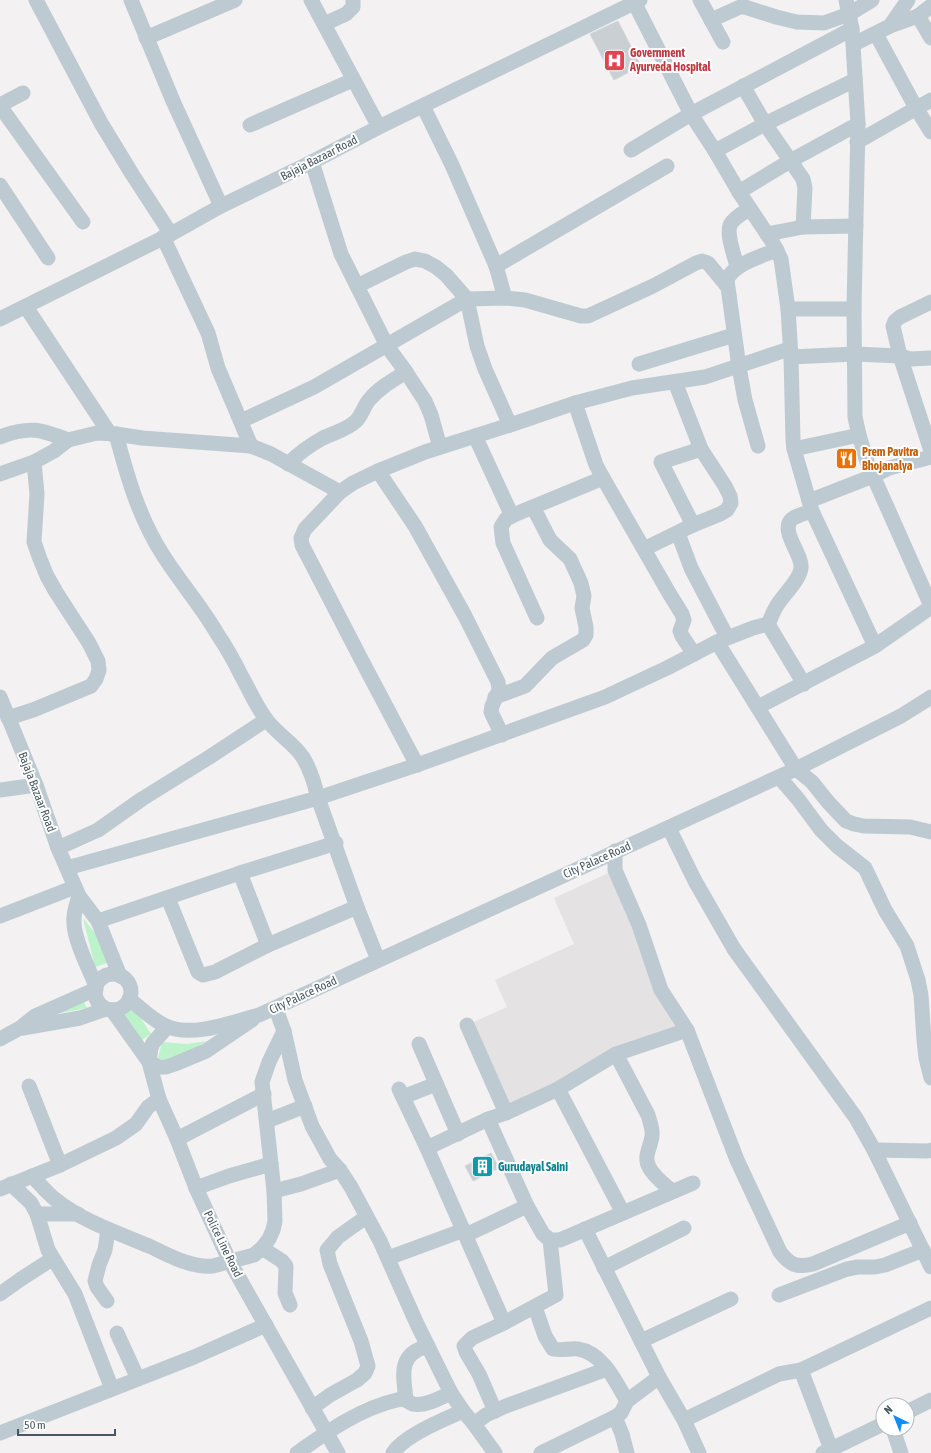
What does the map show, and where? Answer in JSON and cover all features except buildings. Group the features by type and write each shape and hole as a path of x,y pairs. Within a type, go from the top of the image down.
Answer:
{"street":[{"path":"36,0 101,124 167,235 208,333 218,368 251,446"},
{"path":"130,0 173,101 221,206"},
{"path":"146,38 235,0"},
{"path":"311,0 379,127"},
{"path":"324,24 346,14 353,7 353,0"},
{"path":"700,0 723,42"},
{"path":"631,150 691,114 743,86 872,0"},
{"path":"890,26 908,0"},
{"path":"636,1 691,114 716,151 739,192 767,234 781,259 788,309 794,449 810,506 875,646"},
{"name":"Bajaja Bazaar Road","path":"0,319 379,127 636,1"},
{"path":"854,44 890,26 918,16 931,6"},
{"path":"711,20 740,7 745,7 797,22 813,23 833,21 849,14"},
{"path":"758,707 875,646 931,607 873,476 859,435 856,417 854,309 858,124 854,44 849,14"},
{"path":"918,16 931,38"},
{"path":"876,34 916,108 931,132"},
{"path":"250,125 353,80"},
{"path":"716,151 765,124 855,80"},
{"path":"743,86 765,124 803,179 805,188 802,227"},
{"path":"23,93 0,106 83,222"},
{"path":"857,142 931,100"},
{"path":"423,106 452,165 496,266 505,298"},
{"path":"739,192 790,161 858,124"},
{"path":"312,162 341,254 387,346 425,402 431,415 440,447"},
{"path":"496,266 667,166"},
{"path":"0,184 48,258"},
{"path":"738,267 729,233 729,227 732,221 750,209"},
{"path":"767,234 802,227 856,226"},
{"path":"758,446 745,400 734,335 727,280 729,274 738,267 777,250"},
{"path":"357,286 415,259 425,261 446,275 466,299 477,346 485,369 510,425"},
{"path":"241,421 314,387 466,299 505,298 537,303 576,315 588,316 646,289 696,263 702,262 708,263 727,286"},
{"path":"931,302 895,321 893,326 900,356 931,451"},
{"path":"26,307 113,434 134,496 162,554 218,634 254,702 266,720 302,757 315,785 318,798 336,843 378,960"},
{"path":"788,309 854,309"},
{"path":"639,364 734,335"},
{"path":"417,766 302,545 301,538 305,529 340,492 353,483 378,471 440,447 575,403 632,388 700,378 790,353 900,356 910,359 931,358"},
{"path":"288,464 304,450 324,438 351,425 356,421 368,401 383,386 406,372"},
{"path":"644,549 693,525 720,514 727,510 731,503 730,496 725,486 701,449 675,382"},
{"path":"575,403 596,465 682,614 684,620 680,631 694,654"},
{"path":"0,437 21,430 35,430 46,431 68,440"},
{"path":"0,474 34,462 54,451 68,440 97,433 251,446 260,449 340,492"},
{"path":"794,449 859,435"},
{"path":"475,436 512,516"},
{"path":"693,525 661,462 701,449"},
{"path":"67,868 318,798 417,766 604,697 722,639 768,624 775,608 798,576 801,568 800,561 788,531 788,525 792,519 810,506 889,468 931,457"},
{"path":"8,718 91,686 96,679 99,670 98,661 92,649 56,592 40,559 34,542 37,494 34,462"},
{"path":"378,471 415,526 476,636 498,682 498,690 491,712 502,735"},
{"path":"537,618 508,555 502,536 501,527 506,519 512,516 603,478"},
{"path":"495,697 524,686 552,658 583,640 586,635 582,608 584,596 581,583 570,559 550,540 533,507"},
{"path":"678,533 691,568 722,639 758,707 796,769 812,782 833,808 846,821 864,826 910,827 931,832"},
{"path":"768,624 804,684"},
{"name":"Bajaja Bazaar Road","path":"0,697 36,785 58,848 77,892"},
{"name":"City Palace Road","path":"129,999 158,1022 180,1030 210,1027 259,1015 276,1009 378,960 796,769 901,716 931,697"},
{"path":"901,716 931,709"},
{"path":"58,848 98,830 142,799 266,720"},
{"path":"779,777 798,799 821,830 837,846 865,868 885,910 907,946 917,975 921,995 924,1040 931,1078"},
{"path":"0,790 36,785"},
{"path":"669,828 695,881 734,949 852,1112 874,1150 931,1267"},
{"path":"98,921 240,873 336,843"},
{"path":"615,851 615,870 639,925 661,990 687,1030 743,1174 780,1252 787,1261 795,1265 804,1266 813,1264 910,1223"},
{"path":"240,873 268,945"},
{"path":"0,916 77,892"},
{"path":"20,1028 80,1018 109,1009 120,1009 129,999 129,985 120,976 98,921 77,892"},
{"path":"77,892 74,925 96,988 96,1000 109,1009 149,1062"},
{"path":"168,898 198,972 203,975 215,972 268,945 358,907"},
{"path":"0,1039 20,1028 35,1016 96,988 103,978 108,975 120,976"},
{"path":"276,1009 284,1031 295,1080 312,1126 330,1159 340,1170 388,1258 451,1393 495,1453"},
{"name":"City Palace Road","path":"149,1062 159,1067 166,1067 206,1051 259,1015"},
{"path":"467,1025 506,1112"},
{"name":"Police Line Road","path":"167,1026 153,1043 149,1062 159,1099 196,1188 230,1262 338,1453"},
{"path":"427,1148 488,1119 558,1089 616,1054 687,1030"},
{"path":"32,1176 56,1200 79,1214 108,1230 191,1264 206,1266 230,1262 254,1255 269,1239 275,1221 274,1191 262,1082 265,1072 284,1031"},
{"path":"419,1044 458,1134"},
{"path":"616,1054 648,1115 651,1125 652,1137 647,1154 648,1165 654,1175 672,1191"},
{"path":"436,1084 401,1093 465,1232 504,1322"},
{"path":"29,1086 60,1164"},
{"path":"558,1089 623,1213"},
{"path":"177,1140 264,1094"},
{"path":"6,1186 102,1145 132,1128 141,1119 148,1107 159,1099"},
{"path":"267,1121 305,1106"},
{"path":"488,1119 527,1206 543,1234 550,1240 560,1240 693,1183"},
{"path":"874,1150 931,1150"},
{"path":"196,1188 229,1176 271,1164"},
{"path":"274,1191 301,1184 340,1170"},
{"path":"6,1186 31,1203 37,1214 45,1243 52,1260 65,1276 75,1294 112,1389"},
{"path":"388,1258 465,1232 527,1206"},
{"path":"37,1214 79,1214"},
{"path":"312,1408 330,1395 356,1380 365,1373 368,1366 362,1341 330,1264 327,1250 338,1237 366,1217"},
{"path":"604,1268 684,1228"},
{"path":"585,1229 659,1377 684,1420 700,1453"},
{"path":"107,1301 97,1287 95,1281 105,1250 108,1230"},
{"path":"495,1411 479,1374 464,1346 472,1338 556,1295 550,1240"},
{"path":"262,1248 282,1261 286,1266 286,1293 290,1305"},
{"path":"779,1295 846,1269 880,1266 923,1250"},
{"path":"0,1294 52,1260"},
{"path":"641,1341 731,1298"},
{"path":"535,1307 545,1336 553,1349 576,1349 586,1351 593,1355 607,1369 627,1402"},
{"path":"684,1420 779,1374 800,1370 931,1308"},
{"path":"0,1433 194,1358 266,1325"},
{"path":"117,1333 138,1379"},
{"path":"406,1399 404,1379 407,1358 417,1349 428,1346"},
{"path":"474,1424 486,1415 495,1411 607,1369"},
{"path":"800,1370 827,1451 875,1428"},
{"path":"541,1453 615,1417 621,1413 627,1402 659,1377"},
{"path":"297,1453 348,1420 379,1406 397,1400 406,1399 414,1404 421,1404 433,1401 451,1393"},
{"path":"915,1408 931,1400"},
{"path":"393,1453 402,1443 415,1434 463,1411"},
{"path":"615,1417 622,1434 627,1453"},
{"path":"896,1437 901,1453"}],"shaded area":[{"path":"615,870 687,1030 506,1113 467,1025 507,1007 495,980 574,944 554,898"}],"green space":[{"path":"83,918 94,932 111,962 95,967"},
{"path":"82,998 87,1008 50,1015"},
{"path":"133,1006 151,1034 142,1040 123,1014"},
{"path":"207,1041 177,1058 164,1060 158,1058 162,1042 187,1044"}],"place":[{"name":"Government Ayurveda Hospital","path":"614,60"},
{"name":"Prem Pavitra Bhojanalya","path":"847,459"},
{"name":"Gurudayal Saini","path":"482,1167"}]}
